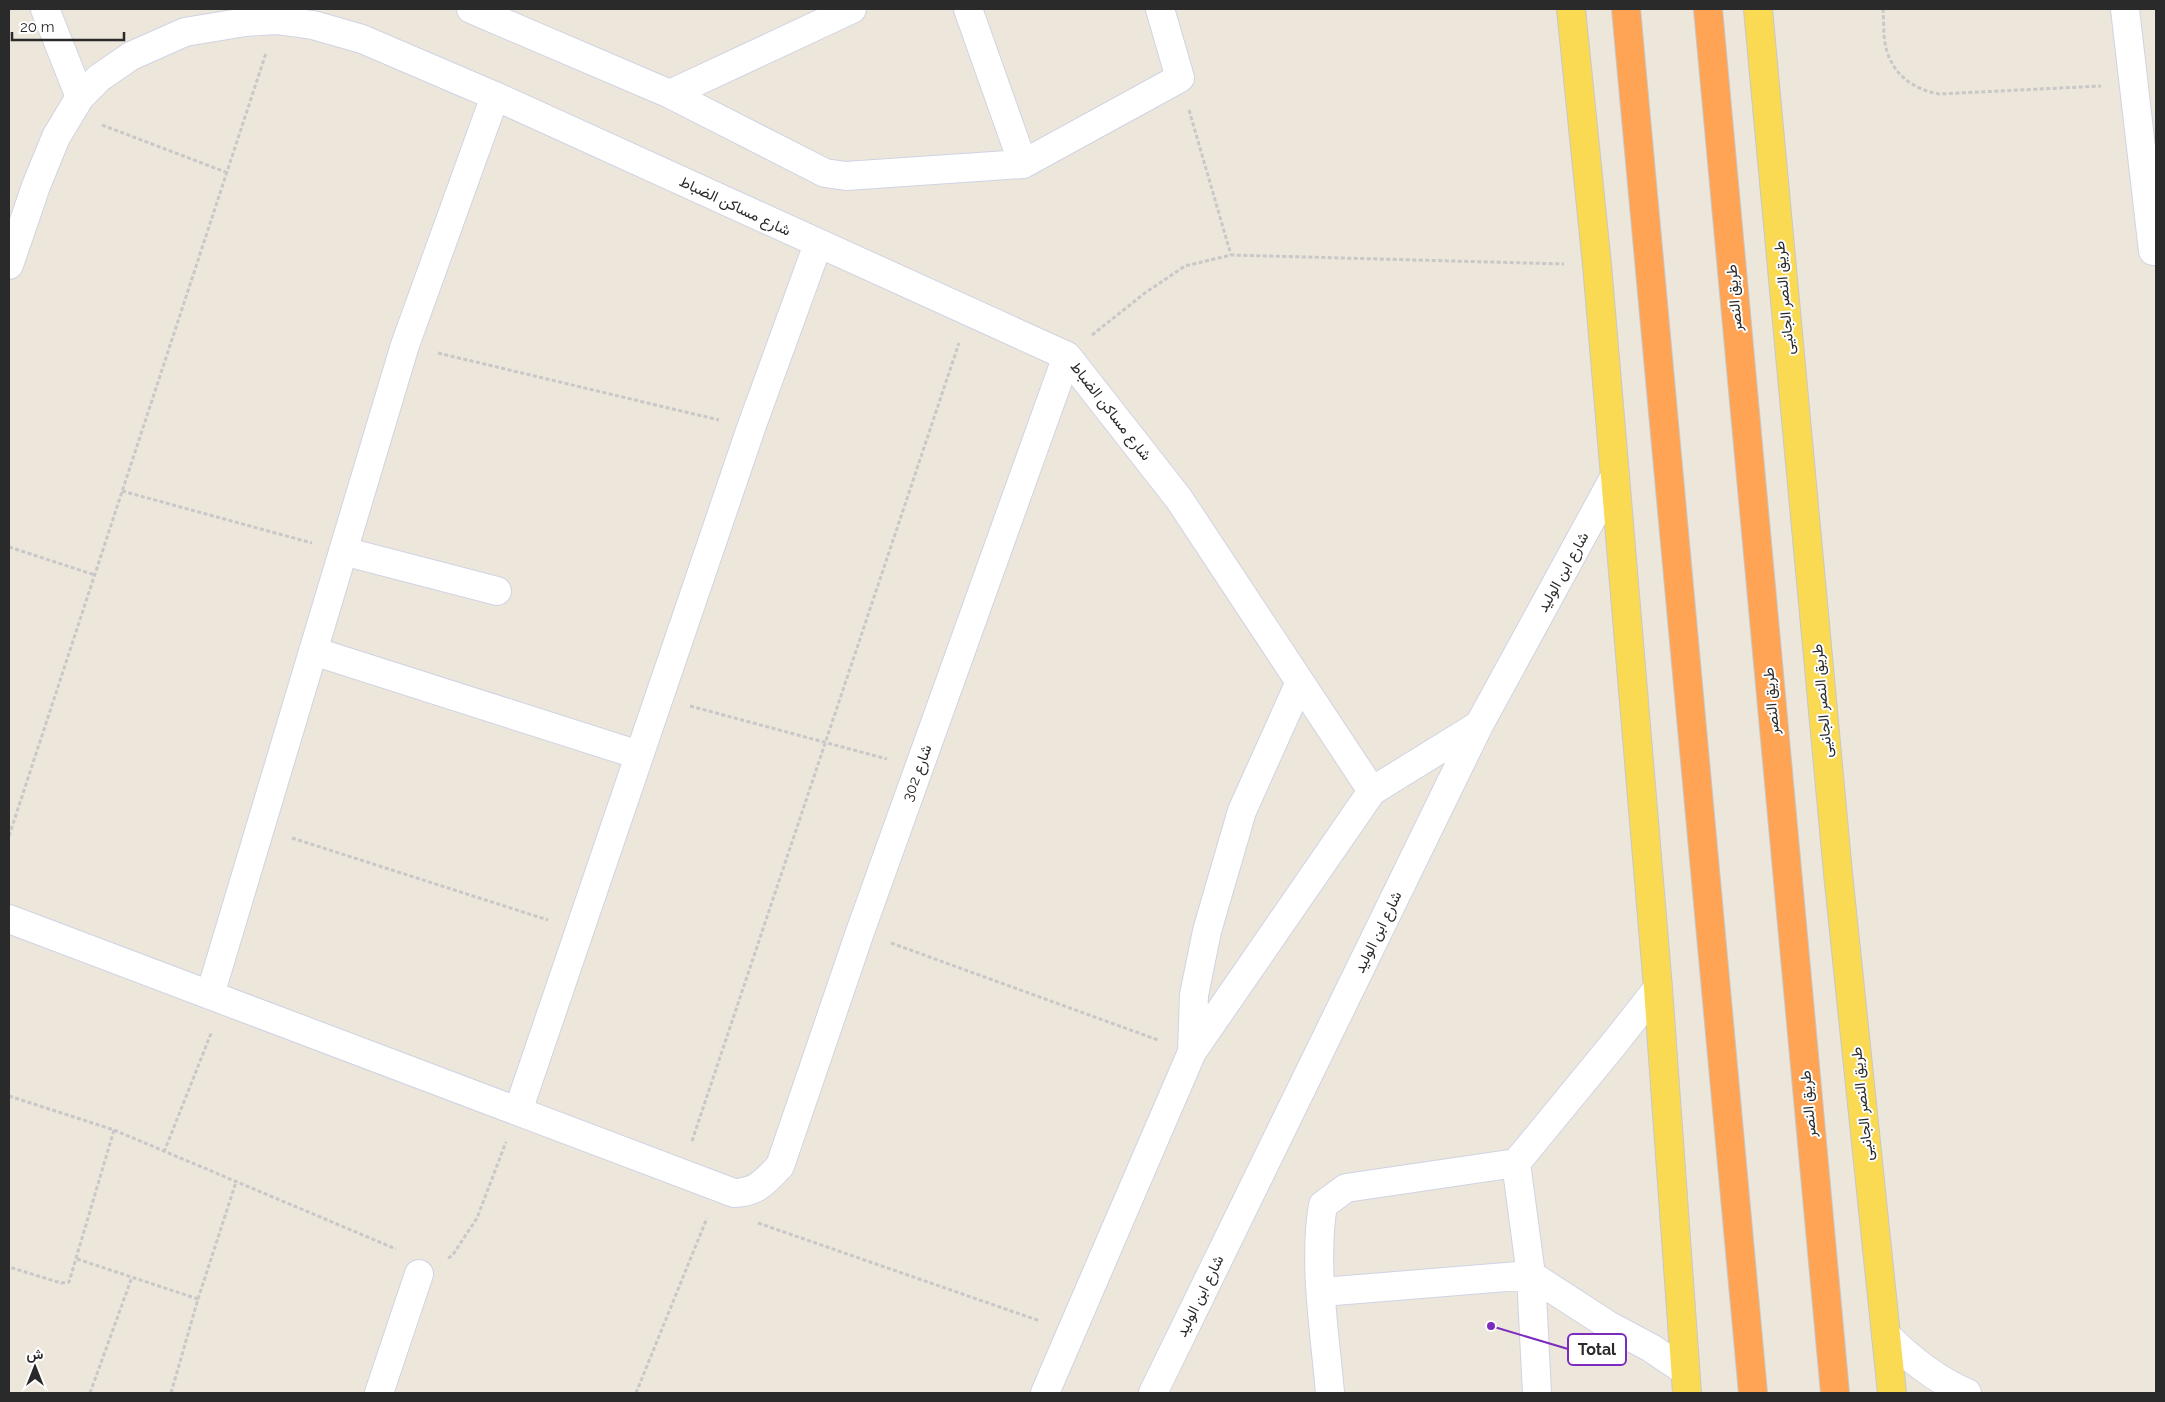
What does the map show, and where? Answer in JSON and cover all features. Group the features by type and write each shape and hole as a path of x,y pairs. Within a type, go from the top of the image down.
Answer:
{"highway":[{"path":"1626,9 1752,1393"},
{"name":"طريق النصر","path":"1708,9 1835,1393"}],"main road":[{"path":"1571,9 1597,265 1658,988 1686,1381"},
{"name":"طريق النصر الجانيى","path":"1758,9 1838,882 1892,1393"}],"street":[{"path":"45,9 76,105"},
{"path":"471,9 670,94 825,173 846,176 1023,164 1180,78 1160,9"},
{"path":"670,94 813,17 852,9"},
{"path":"968,9 1023,164"},
{"path":"2125,9 2145,84 2154,251"},
{"name":"شارع مساكن الضباط","path":"9,265 36,186 56,137 76,105 99,78 131,56 186,32 244,22 276,20 313,25 362,39 495,96 1067,356 1179,499 1372,791"},
{"path":"217,998 259,828 405,345 495,96"},
{"path":"518,1111 751,428 818,244"},
{"name":"شارع 302","path":"720,1187 734,1193 748,1192 762,1185 780,1166 860,932 1067,356"},
{"name":"شارع ابن الوليد","path":"1152,1393 1479,725 1615,476"},
{"path":"343,551 497,591"},
{"path":"313,651 639,755"},
{"path":"1192,1052 1194,995 1210,922 1242,811 1300,682"},
{"path":"1045,1393 1192,1052 1372,791 1479,725"},
{"path":"9,919 720,1187"},
{"path":"1330,1393 1319,1228 1323,1205 1346,1188 1516,1163 1658,988"},
{"path":"1516,1163 1531,1275 1537,1393"},
{"path":"379,1393 419,1274"},
{"path":"1322,1292 1531,1275 1608,1325 1651,1348 1686,1381"},
{"path":"1886,1335 1907,1356 1930,1373 1967,1393"}],"path":[{"path":"1883,9 1885,47 1891,62 1901,76 1912,85 1925,91 1939,94 2145,84"},
{"path":"9,836 228,173 276,20"},
{"path":"1180,78 1231,255"},
{"path":"76,105 228,173"},
{"path":"1067,356 1145,293 1185,266 1231,255 1597,265"},
{"path":"681,1173 970,312"},
{"path":"405,345 751,428"},
{"path":"122,491 343,551"},
{"path":"9,546 95,575"},
{"path":"658,698 919,768"},
{"path":"259,828 579,930"},
{"path":"860,932 1192,1052"},
{"path":"164,1152 217,998"},
{"path":"9,1096 114,1130 411,1256 417,1264 419,1274 452,1256 477,1218 518,1111"},
{"path":"9,1267 61,1283 69,1282 114,1130"},
{"path":"171,1393 198,1298 236,1182"},
{"path":"636,1393 720,1187"},
{"path":"748,1220 1071,1332"},
{"path":"77,1259 198,1298"},
{"path":"90,1393 132,1277"}],"place":[{"name":"Total","path":"1491,1326"}]}
